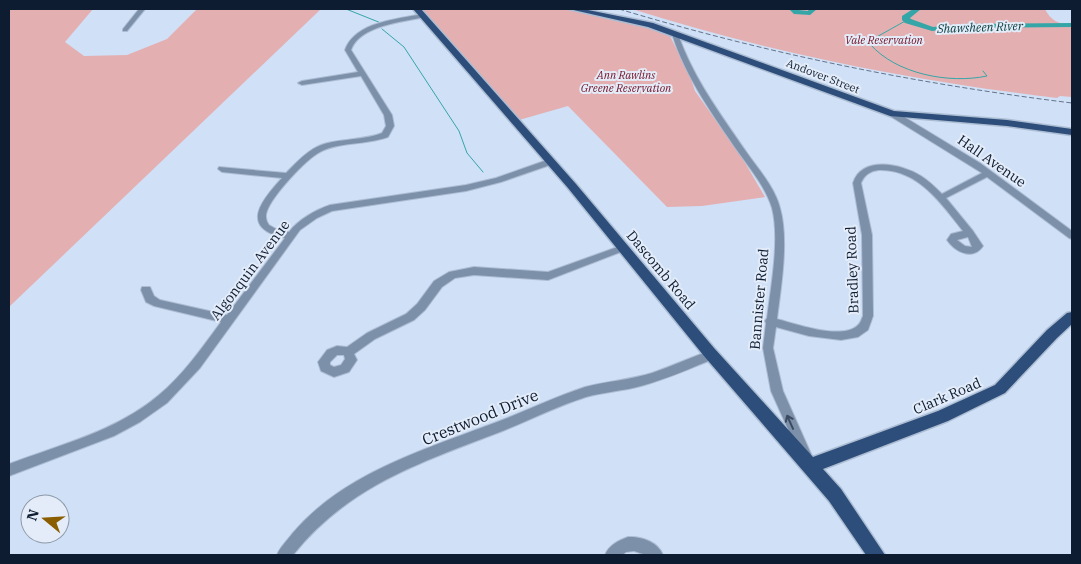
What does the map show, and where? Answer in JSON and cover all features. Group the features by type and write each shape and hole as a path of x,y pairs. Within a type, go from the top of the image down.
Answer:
{"main road":[{"name":"Andover Street","path":"573,9 650,25 894,114 1008,123 1072,132"},
{"name":"Dascomb Road","path":"420,12 550,162 712,355 835,495 876,555"},
{"name":"Clark Road","path":"810,466 943,416 990,396 1000,389 1052,334 1072,317"}],"street":[{"path":"125,30 142,9"},
{"path":"291,236 268,229 264,225 261,215 268,201 289,176 305,158 318,150 375,139 385,135 391,121 348,50 348,46 356,37 375,27 420,12"},
{"name":"Bannister Road","path":"676,34 682,52 701,91 766,186 776,208 779,236 777,277 768,348 777,391 810,466"},
{"path":"302,83 362,74"},
{"name":"Hall Avenue","path":"894,114 988,173 1072,236"},
{"name":"Algonquin Avenue","path":"9,470 94,438 136,418 163,399 181,383 303,222 330,208 466,188 498,180 550,162"},
{"path":"222,168 289,176"},
{"name":"Bradley Road","path":"770,321 841,336 857,333 866,324 868,316 866,235 857,182 863,172 879,168 904,171 923,180 970,233"},
{"path":"940,198 988,173"},
{"path":"348,352 371,336 410,317 421,307 438,284 452,274 474,271 548,276 623,248"},
{"path":"146,290 150,299 158,303 229,320"},
{"name":"Crestwood Drive","path":"284,555 295,539 315,518 336,501 367,483 434,452 596,389 658,376 712,355"},
{"path":"612,555 617,549 632,543 648,548 656,555"}],"green space":[{"path":"9,9 93,9 65,42 84,56 127,55 167,39 197,9 321,9 9,307"},
{"name":"Ann Rawlins Greene Reservation","path":"421,9 564,9 643,25 669,34 690,76 695,91 741,156 765,197 702,206 667,207 568,106 519,120"},
{"name":"Vale Reservation","path":"632,9 1045,9 1056,21 1072,25 1072,97 1060,96 1057,98 1003,91 843,64 737,39"}],"waterway":[{"path":"346,9 381,23"},
{"name":"Shawsheen River","path":"793,9 797,12 810,13 813,9"},
{"name":"Shawsheen River","path":"917,9 905,18 908,21 932,29 959,26 1072,25"},
{"path":"907,20 873,39 870,44 894,63 924,74 956,79 987,76 983,71"},
{"path":"382,29 404,47 459,131 467,153 483,172"}],"railway":[{"path":"619,9 731,40 844,66 957,87 1072,103"}]}
